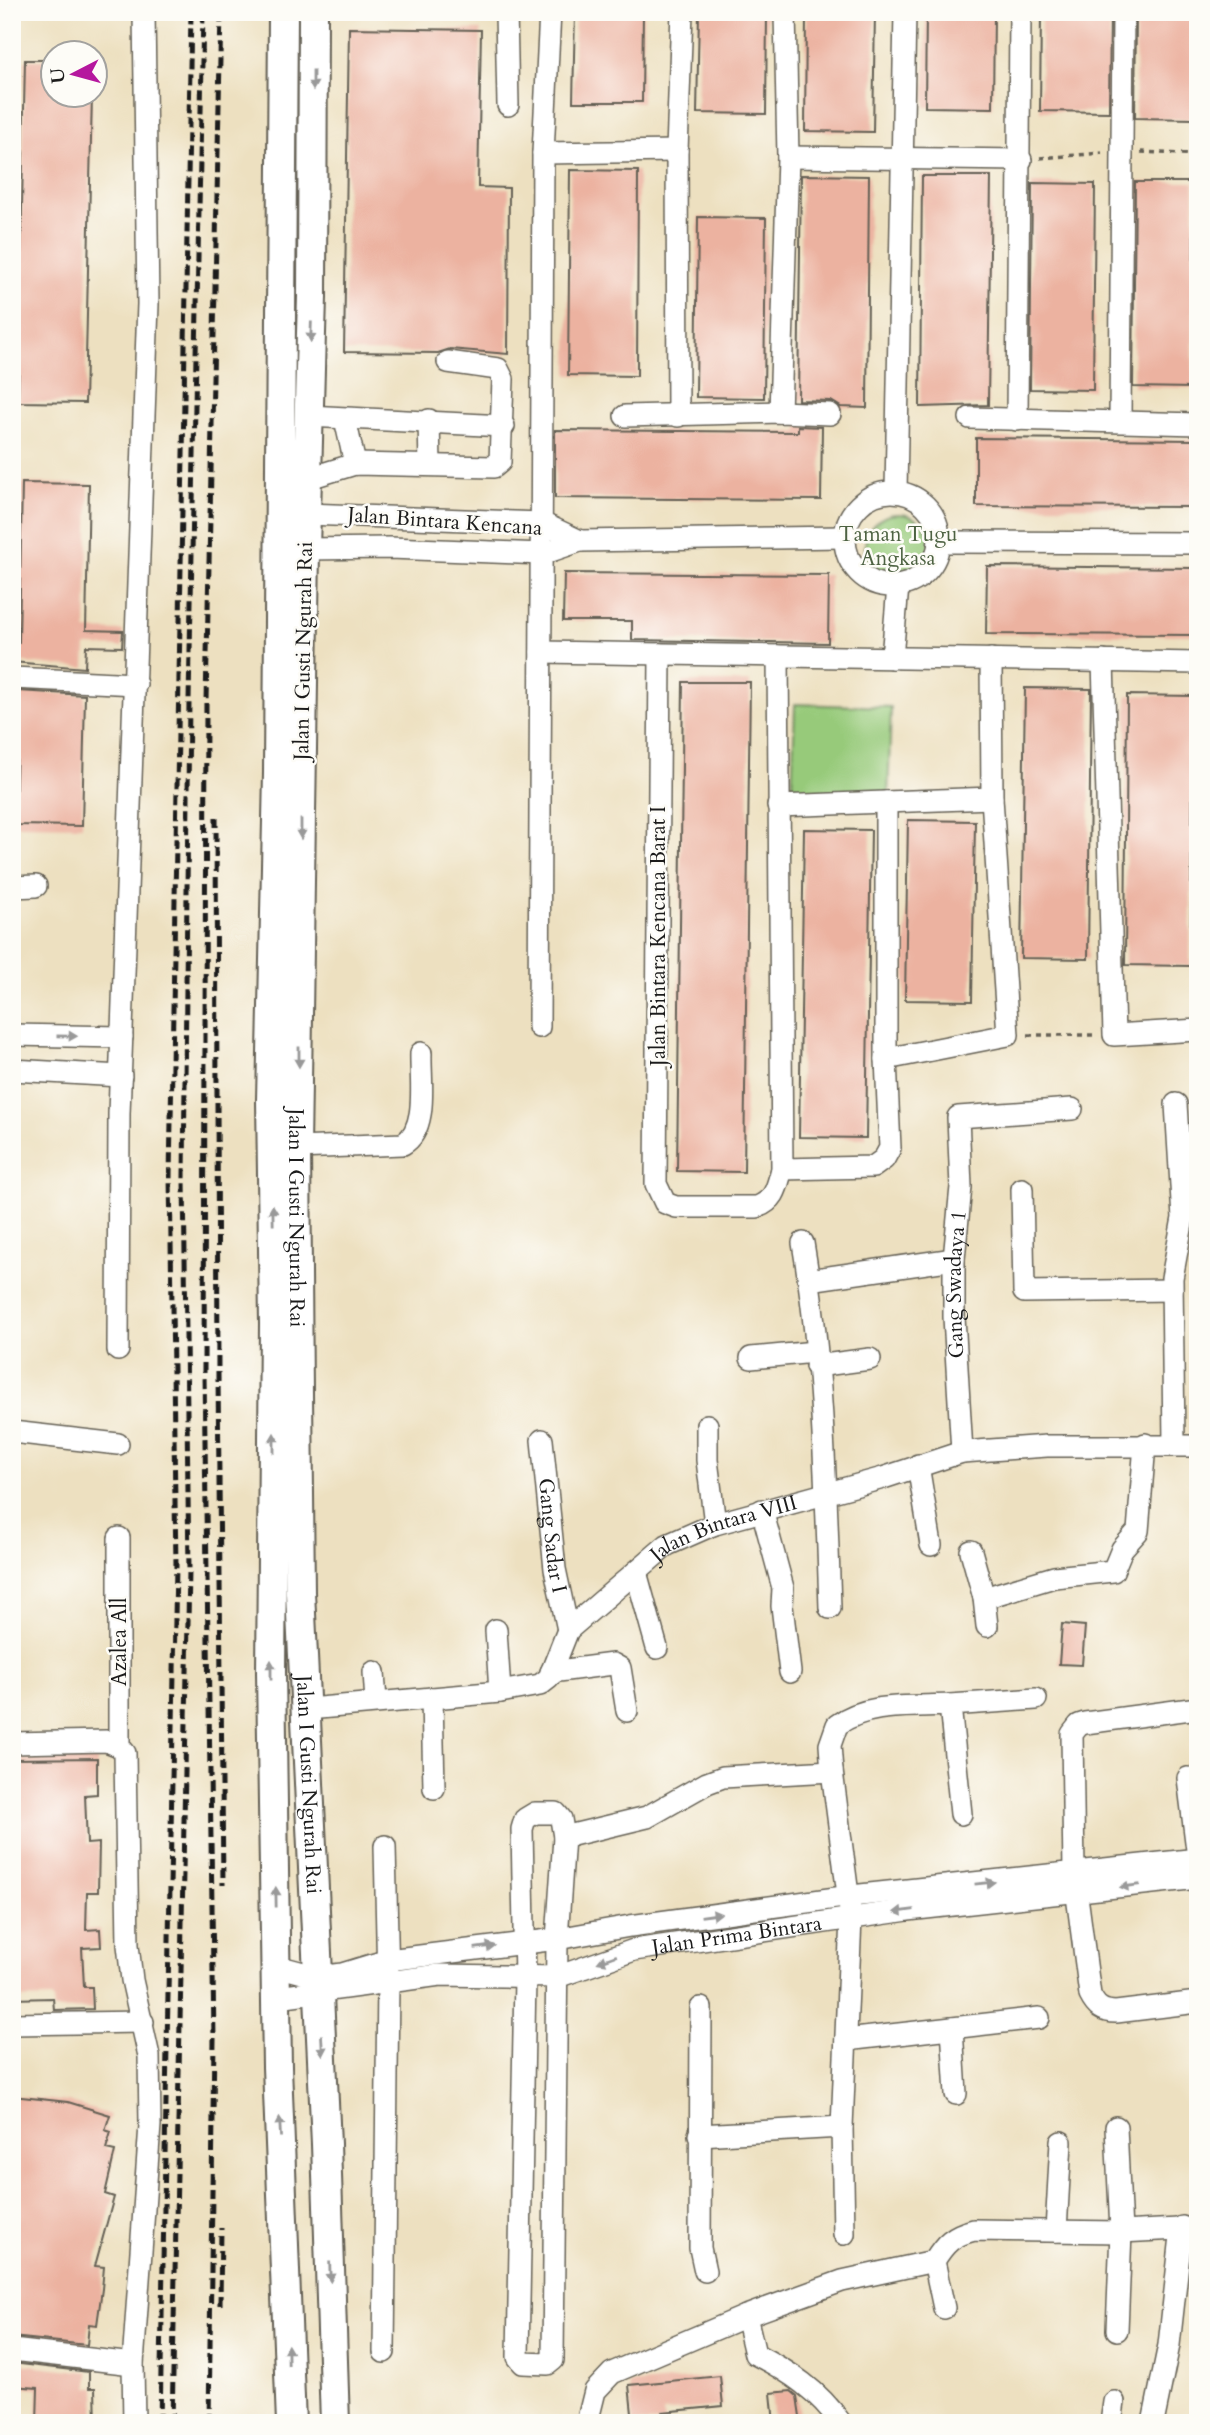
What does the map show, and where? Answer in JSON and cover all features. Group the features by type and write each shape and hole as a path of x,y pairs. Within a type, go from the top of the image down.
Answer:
{"main road":[{"name":"Jalan I Gusti Ngurah Rai","path":"283,12 282,296 296,1148 300,1592 308,1709 335,2423"},
{"name":"Jalan I Gusti Ngurah Rai","path":"291,2423 277,2067 271,1672 274,1377 271,1100 307,514 307,416 312,297 313,12"},
{"path":"282,296 312,297"}],"street":[{"path":"118,1350 122,1037 148,304 144,12"},
{"path":"506,12 508,105"},
{"path":"539,1027 543,153 550,12"},
{"path":"678,415 677,150 682,12"},
{"path":"780,412 788,157 785,12"},
{"path":"896,491 905,12"},
{"path":"1017,420 1020,12"},
{"path":"1120,421 1123,12"},
{"path":"543,153 677,150"},
{"path":"788,157 1021,160"},
{"path":"306,478 355,464 494,467 500,462 504,426 505,390 498,369 448,362"},
{"path":"625,416 780,412 830,414"},
{"path":"307,416 429,420 504,426"},
{"path":"970,418 1198,424"},
{"path":"345,419 355,464"},
{"path":"429,420 430,465"},
{"path":"896,491 910,495 932,513 940,542 936,558 927,571 914,582 882,586 867,579 854,568 847,554 845,537 848,522 861,504 880,493 896,491"},
{"name":"Jalan Bintara Kencana","path":"307,514 542,523 580,541"},
{"path":"390,516 390,548"},
{"name":"Jalan Bintara Kencana","path":"305,549 390,548 542,554 580,541 845,537"},
{"path":"940,542 1198,542"},
{"path":"892,658 898,586"},
{"path":"541,652 1198,663"},
{"name":"Jalan Bintara Kencana Barat I","path":"660,654 656,1184 665,1203 676,1207 757,1207 766,1204 774,1196 782,1169"},
{"path":"778,656 782,1169 866,1167 884,1159 890,1148 886,1059 886,802"},
{"path":"886,1059 1009,1035 992,798 991,659"},
{"path":"1103,661 1114,1035 1198,1030"},
{"path":"12,678 136,684"},
{"path":"778,806 992,798"},
{"path":"12,887 36,886"},
{"path":"12,1035 122,1037"},
{"path":"296,1148 402,1144 410,1139 416,1131 419,1118 421,1053"},
{"path":"12,1070 121,1076"},
{"path":"1174,1444 1172,1290 1184,1218 1176,1104"},
{"name":"Gang Swadaya 1","path":"962,1452 954,1259 961,1187 958,1117 1072,1109"},
{"path":"1023,1189 1024,1292 1172,1290"},
{"path":"803,1243 809,1280 826,1492 830,1608"},
{"path":"809,1280 954,1259"},
{"path":"751,1358 870,1359"},
{"path":"707,1425 715,1524"},
{"path":"12,1432 118,1444"},
{"name":"Gang Sadar I","path":"542,1440 555,1569 568,1630"},
{"path":"984,1598 1054,1577 1109,1572 1116,1566 1122,1549 1138,1531 1145,1444"},
{"name":"Jalan Bintara VIII","path":"551,1672 568,1630 667,1545 715,1524 826,1492 883,1479 962,1452 988,1448 1145,1444 1198,1446"},
{"path":"918,1465 931,1545"},
{"path":"762,1510 783,1588 782,1605 790,1672"},
{"name":"Azalea All","path":"118,1538 119,1746 125,1753 128,1945 132,1980 149,2056 150,2124 133,2364 134,2423"},
{"path":"971,1551 984,1598 987,1626"},
{"path":"636,1572 657,1648"},
{"path":"496,1630 500,1692"},
{"path":"308,1709 500,1692 540,1685 551,1672 612,1664 620,1668 626,1711"},
{"path":"374,1672 376,1702"},
{"path":"432,1698 434,1788"},
{"path":"844,2234 842,2127 851,1918 832,1771 832,1734 844,1720 883,1709 1036,1699"},
{"path":"950,1704 961,1814"},
{"path":"1198,1708 1085,1723 1074,1729 1075,1883 1090,1995 1099,2008 1116,2012 1198,2002"},
{"path":"12,1743 106,1741 119,1746"},
{"path":"564,1837 647,1817 707,1783 723,1777 832,1771"},
{"path":"1188,1778 1198,1858"},
{"path":"535,1813 556,1813 561,1819 564,1837 557,1939 553,2360 548,2364 523,2363 518,2357 525,1978 522,1829 525,1819 535,1813"},
{"path":"384,2351 388,1982 385,1846"},
{"name":"Jalan Prima Bintara","path":"277,1966 319,1984 388,1982 440,1975 557,1977 634,1950 1075,1883 1198,1858"},
{"name":"Jalan Prima Bintara","path":"278,1997 387,1960 557,1939 630,1926 850,1896 1198,1878"},
{"path":"701,2008 699,2248 705,2271"},
{"path":"846,2040 1039,2018"},
{"path":"12,2024 143,2022"},
{"path":"952,2028 956,2094"},
{"path":"699,2135 842,2127"},
{"path":"1116,2127 1121,2232 1118,2330"},
{"path":"1056,2231 1060,2142"},
{"path":"944,2308 934,2261 944,2244 965,2232 1121,2232 1190,2228 1153,2423"},
{"path":"587,2423 595,2391 612,2373 746,2316 842,2281 934,2261"},
{"path":"746,2316 755,2354 787,2371 823,2398 841,2423"},
{"path":"12,2350 133,2364"}],"path":[{"path":"1009,1035 1114,1035"}],"green space":[{"name":"Taman Tugu Angkasa","path":"898,514 921,524 931,547 921,570 898,580 875,570 865,547 875,524"},
{"path":"795,704 891,707 888,800 792,797"}],"building":[{"path":"575,12 643,12 642,102 573,102"},
{"path":"699,12 767,12 766,114 697,113"},
{"path":"806,12 875,12 873,132 805,131"},
{"path":"926,12 994,12 993,108 925,107"},
{"path":"1041,12 1110,12 1109,112 1040,111"},
{"path":"1136,12 1196,12 1195,119 1135,118"},
{"path":"349,28 481,30 478,187 509,188 508,354 450,349 438,353 344,352"},
{"path":"25,60 38,60 38,108 92,108 85,403 18,402"},
{"path":"570,170 638,171 637,376 568,375"},
{"path":"801,175 869,176 867,408 841,407 831,401 798,400"},
{"path":"922,176 991,176 988,405 920,407"},
{"path":"1135,182 1194,182 1193,388 1133,387"},
{"path":"1032,183 1095,184 1093,390 1030,389"},
{"path":"698,217 766,218 764,398 696,397"},
{"path":"798,426 822,427 821,500 555,498 555,430 798,432"},
{"path":"976,438 1198,440 1198,507 976,506"},
{"path":"22,483 89,484 86,630 123,631 122,647 86,646 85,668 12,662 12,644 19,642"},
{"path":"987,566 1198,568 1198,635 986,634"},
{"path":"564,573 829,575 828,643 632,640 632,621 563,621"},
{"path":"683,682 750,682 744,1172 677,1171"},
{"path":"1025,688 1091,689 1088,959 1021,958"},
{"path":"18,691 85,695 82,826 15,825"},
{"path":"1127,695 1194,696 1190,966 1125,965"},
{"path":"908,820 975,821 972,1001 905,1000"},
{"path":"804,829 871,830 866,1138 799,1137"},
{"path":"1062,1624 1085,1626 1082,1665 1059,1664"},
{"path":"97,1758 97,1794 85,1795 87,1844 99,1843 98,1892 87,1892 86,1930 100,1929 101,1947 82,1948 84,1987 92,1987 93,2009 54,2010 53,1998 12,1999 12,1759"},
{"path":"12,2096 68,2102 110,2115 105,2130 111,2132 106,2149 115,2151 105,2194 114,2197 95,2266 104,2267 102,2289 97,2325 89,2324 87,2345 12,2337"},
{"path":"12,2363 89,2372 89,2388 95,2388 96,2423 37,2423 38,2388 12,2386"},
{"path":"720,2376 723,2406 663,2412 665,2423 633,2423 629,2385"},
{"path":"791,2391 797,2396 801,2423 774,2423 771,2393"}],"railway":[{"path":"160,2423 176,1565 170,1176 191,12"},
{"path":"172,2423 189,1571 184,1178 189,700 203,12"},
{"path":"209,2423 214,2039 204,1374 206,701 221,12"},
{"path":"216,817 223,1885"},
{"path":"220,2305 221,2228"}]}
